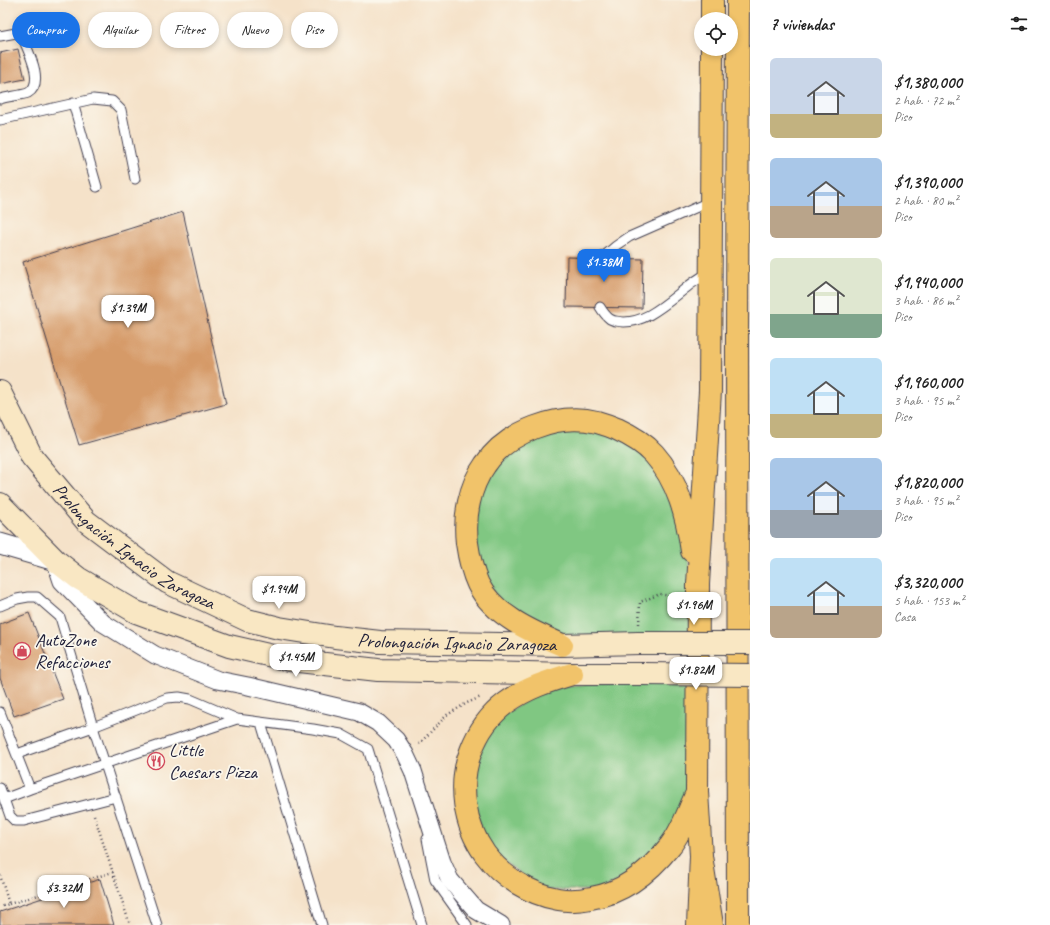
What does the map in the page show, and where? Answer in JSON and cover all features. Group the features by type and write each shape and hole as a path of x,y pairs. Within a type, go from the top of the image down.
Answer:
{"main road":[{"path":"712,0 712,12"},
{"path":"738,0 738,925"},
{"path":"712,56 710,391 698,584 697,792 701,856 712,925"},
{"name":"Prolongación Ignacio Zaragoza","path":"0,392 32,457 86,521 167,582 246,620 279,628 335,637 380,642 562,645 750,643"},
{"path":"562,645 540,636 499,610 486,597 478,584 468,552 466,533 470,498 484,465 506,442 537,426 568,420 596,422 622,431 633,437 654,453 672,480 679,494 687,526 698,584"},
{"name":"Prolongación Ignacio Zaragoza","path":"0,504 55,560 78,578 136,612 229,646 290,660 378,670 572,674 750,675"},
{"path":"572,674 533,687 506,702 493,714 472,748 465,770 464,788 468,821 476,840 497,868 509,878 526,888 559,900 592,898 610,894 629,884 643,874 670,845 681,828 697,792"},
{"path":"698,925 701,856"}],"street":[{"path":"0,544 55,560 62,581 103,623 155,655 218,680 359,712 378,723 396,740 406,754 413,771 442,862 450,880 476,910 501,925"}],"lane":[{"path":"0,36 16,34 22,36 36,76 35,85 28,92 0,99"},
{"path":"0,120 93,99 112,101 121,110 135,179"},
{"path":"74,103 97,187"},
{"path":"602,258 629,237 711,201"},
{"path":"600,307 604,314 611,320 631,322 641,319 662,307 688,286 711,272"},
{"path":"0,606 17,599 37,597 60,617 93,727 106,763 157,925"},
{"path":"17,754 93,727 167,698 179,696 190,699 237,719 341,734 368,749 422,925"},
{"path":"0,712 30,789"},
{"path":"4,799 237,719"},
{"path":"261,722 322,925"},
{"path":"413,771 435,880 467,925"},
{"path":"0,788 10,816 16,821 24,821 116,797"}],"path":[{"path":"640,602 660,594 684,598 698,615"},
{"path":"91,804 130,925"},
{"path":"0,907 113,872"},
{"path":"0,875 9,904"}],"green space":[{"path":"552,429 606,430 664,467 685,539 692,585 694,638 558,638 499,602 477,558 474,537 478,495 503,452"},
{"path":"692,680 693,787 676,826 640,869 602,890 544,890 487,850 469,791 485,731 497,718 552,686"}],"building":[{"path":"18,49 25,79 0,84 0,53"},
{"path":"183,212 226,404 79,445 23,262"},
{"path":"567,257 643,259 642,308 566,307"},
{"name":"AutoZone Refacciones","path":"29,613 63,699 14,716 0,678 0,624"},
{"path":"100,879 114,925 0,925 0,912"}],"place":[{"name":"AutoZone Refacciones","path":"22,651"},
{"name":"Little Caesars Pizza","path":"156,761"}]}
